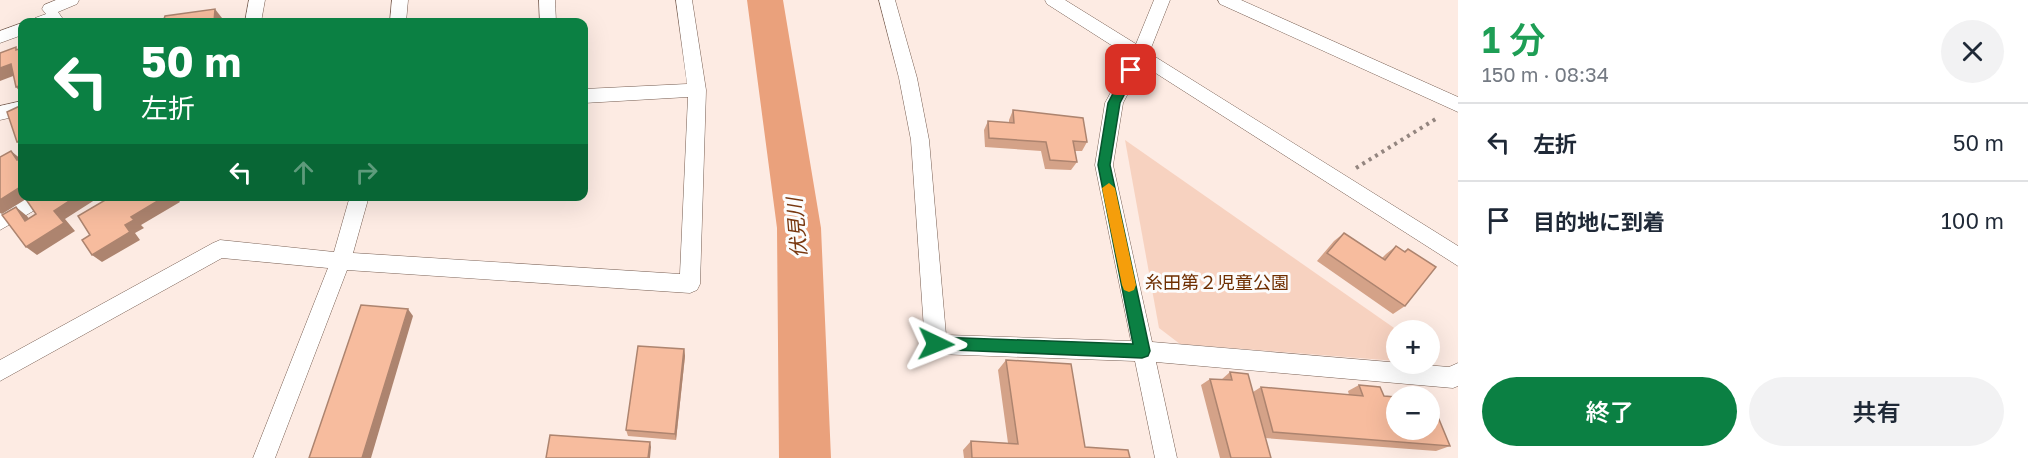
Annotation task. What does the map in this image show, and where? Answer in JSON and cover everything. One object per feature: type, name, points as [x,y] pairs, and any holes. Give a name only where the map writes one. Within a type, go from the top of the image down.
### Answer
[{"type":"street","points":[[49,14],[71,0]]},
{"type":"street","points":[[255,18],[257,0]]},
{"type":"street","points":[[398,18],[400,0]]},
{"type":"street","points":[[547,0],[548,18]]},
{"type":"street","points":[[1,368],[220,249],[341,261],[690,285],[697,90],[684,0]]},
{"type":"street","points":[[887,0],[908,78],[920,140],[936,344],[1142,351],[1453,378],[1458,373]]},
{"type":"street","points":[[1053,0],[1458,257]]},
{"type":"street","points":[[1162,0],[1140,54],[1114,103],[1104,165],[1166,458]]},
{"type":"street","points":[[1226,0],[1453,109]]},
{"type":"street","points":[[0,37],[18,30]]},
{"type":"street","points":[[588,96],[697,90]]},
{"type":"street","points":[[0,113],[18,109]]},
{"type":"street","points":[[0,222],[34,201]]},
{"type":"street","points":[[264,458],[341,261],[359,201]]},
{"type":"path","points":[[1337,180],[1453,109]]},
{"type":"green space","name":"糸田第２児童公園","points":[[1125,140],[1386,322],[1386,360],[1180,344],[1159,328]]},
{"type":"building","points":[[215,9],[214,18],[164,18],[165,16]]},
{"type":"building","points":[[16,47],[16,50],[18,49],[18,86],[16,87],[11,64],[0,68],[0,53]]},
{"type":"building","points":[[18,107],[17,142],[7,112]]},
{"type":"building","points":[[1013,110],[1083,118],[1087,142],[1073,141],[1077,162],[1050,160],[1046,142],[989,138],[988,121],[1014,123]]},
{"type":"building","points":[[11,151],[18,160],[18,189],[0,200],[0,157]]},
{"type":"building","points":[[27,201],[69,201],[54,211],[64,223],[26,247],[2,215],[16,207],[25,221],[36,214]]},
{"type":"building","points":[[104,201],[158,201],[131,217],[134,220],[125,225],[130,232],[92,255],[82,240],[90,235],[78,216]]},
{"type":"building","points":[[1344,233],[1385,260],[1396,246],[1405,252],[1408,249],[1436,267],[1405,306],[1327,253]]},
{"type":"building","points":[[361,305],[408,309],[362,458],[309,458]]},
{"type":"building","points":[[638,346],[684,349],[675,434],[626,430]]},
{"type":"building","points":[[1006,360],[1071,364],[1085,447],[1128,450],[1130,458],[972,458],[971,441],[1018,444]]},
{"type":"building","points":[[1230,372],[1248,374],[1271,458],[1231,458],[1210,379],[1232,380]]},
{"type":"building","points":[[1359,385],[1380,387],[1386,396],[1386,440],[1440,440],[1440,422],[1450,446],[1273,432],[1261,387],[1363,396]]},
{"type":"building","points":[[550,435],[650,442],[648,458],[546,458]]},
{"type":"waterway","name":"伏見川","points":[[765,0],[799,228],[805,458]]},
{"type":"slow traffic","points":[[1109,188],[1129,285]]},
{"type":"route","points":[[936,344],[1142,351],[1104,165],[1114,103],[1131,70]]}]
